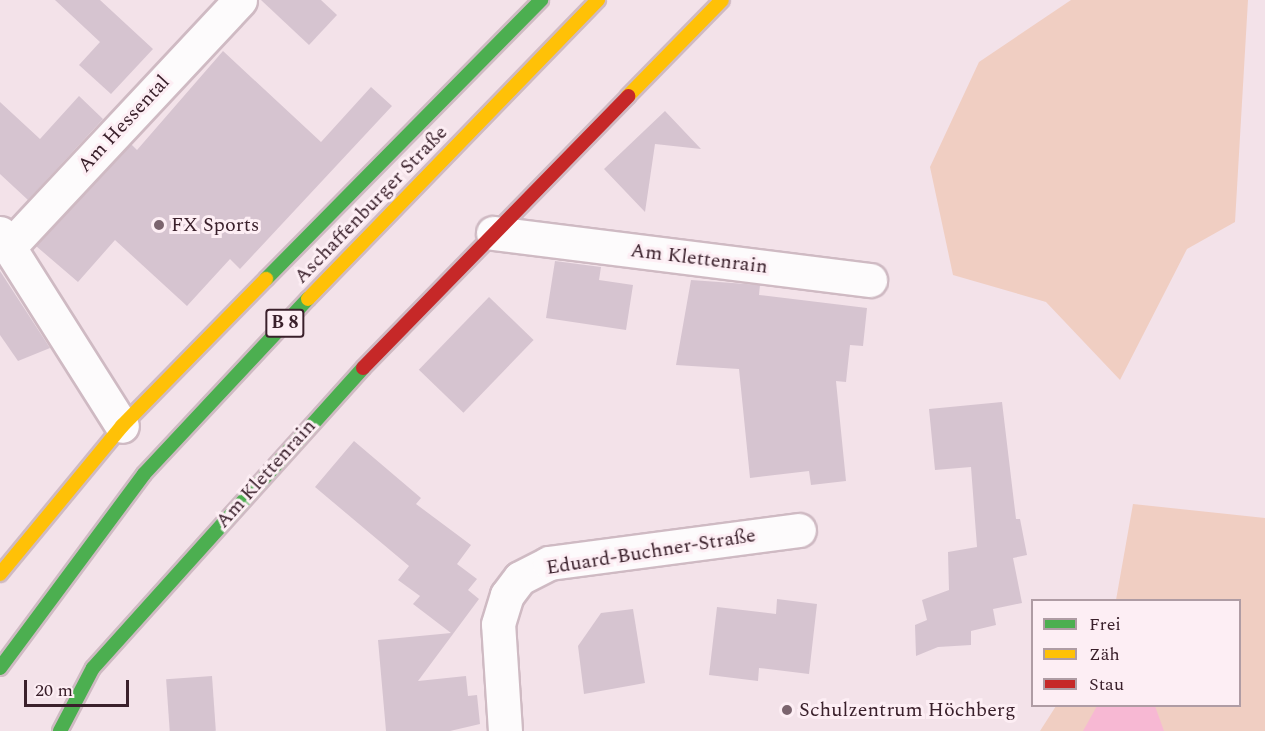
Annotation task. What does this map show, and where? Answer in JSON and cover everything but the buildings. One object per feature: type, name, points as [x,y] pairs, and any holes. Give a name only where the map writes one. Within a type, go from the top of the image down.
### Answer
[{"type":"main road","name":"Aschaffenburger Straße","points":[[0,574],[122,426],[541,0]]},
{"type":"main road","name":"Aschaffenburger Straße","points":[[0,668],[144,474],[406,194],[598,0]]},
{"type":"main road","name":"Am Klettenrain","points":[[60,731],[100,659],[345,386],[722,0]]},
{"type":"street","name":"Am Hessental","points":[[4,240],[240,0]]},
{"type":"street","name":"Am Klettenrain","points":[[493,233],[870,280]]},
{"type":"street","points":[[4,240],[122,426]]},
{"type":"street","name":"Eduard-Buchner-Straße","points":[[505,731],[498,624],[507,594],[520,578],[549,563],[799,530]]},
{"type":"shaded area","points":[[1071,0],[1248,0],[1235,222],[1187,249],[1120,380],[1046,302],[953,275],[930,167],[979,62]]},
{"type":"shaded area","points":[[1133,504],[1265,518],[1265,731],[1040,731],[1055,707],[1241,707],[1241,599],[1116,599]]},
{"type":"shaded area","points":[[1096,707],[1155,707],[1164,731],[1083,731]]},
{"type":"traffic: fast","points":[[266,279],[541,0]]},
{"type":"traffic: fast","points":[[0,668],[144,474],[308,299]]},
{"type":"traffic: fast","points":[[60,731],[93,668],[363,368]]},
{"type":"traffic: slow","points":[[308,299],[598,0]]},
{"type":"traffic: slow","points":[[628,96],[722,0]]},
{"type":"traffic: slow","points":[[0,574],[122,426],[266,279]]},
{"type":"traffic: jam","points":[[363,368],[628,96]]},
{"type":"place","name":"FX Sports","points":[[159,225]]},
{"type":"place","name":"Schulzentrum Höchberg","points":[[787,710]]}]
